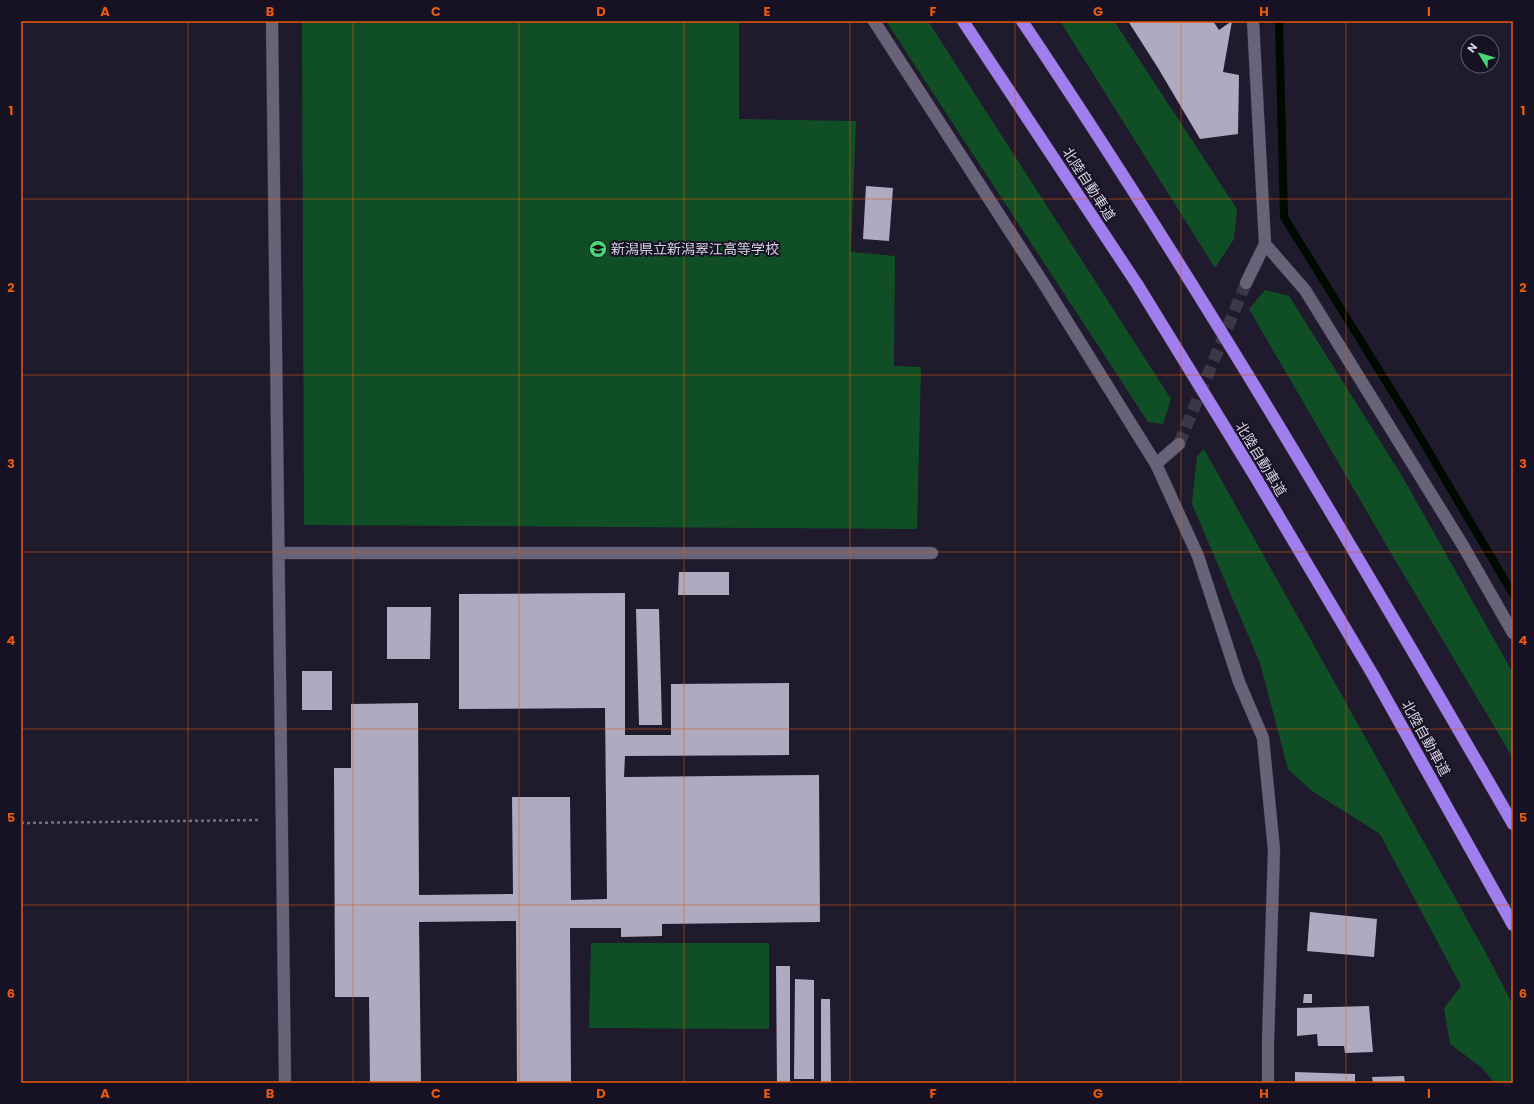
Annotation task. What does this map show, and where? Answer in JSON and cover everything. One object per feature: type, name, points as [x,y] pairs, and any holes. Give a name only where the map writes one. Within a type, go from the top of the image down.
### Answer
[{"type":"highway","name":"北陸自動車道","points":[[963,21],[1137,284],[1253,473],[1373,675],[1513,925]]},
{"type":"highway","points":[[1022,21],[1160,234],[1285,434],[1404,634],[1513,824]]},
{"type":"street","points":[[272,21],[285,1083]]},
{"type":"street","points":[[874,21],[1042,281],[1156,464],[1198,556],[1239,682],[1264,738],[1274,850],[1268,1033],[1268,1083]]},
{"type":"street","points":[[1246,283],[1265,244],[1253,21]]},
{"type":"street","points":[[1265,244],[1305,290],[1462,544],[1513,633]]},
{"type":"street","points":[[1156,464],[1179,444]]},
{"type":"street","points":[[279,553],[932,553]]},
{"type":"path","points":[[21,823],[281,820]]},
{"type":"green space","name":"新潟県立新潟翠江高等学校","points":[[302,21],[739,21],[739,119],[856,121],[851,252],[895,256],[894,366],[921,367],[917,529],[304,525]]},
{"type":"green space","points":[[886,21],[928,21],[1171,399],[1163,424],[1148,422]]},
{"type":"green space","points":[[1060,21],[1114,21],[1237,209],[1234,239],[1215,268]]},
{"type":"green space","points":[[1265,290],[1289,296],[1402,476],[1513,673],[1513,758],[1398,565],[1249,309]]},
{"type":"green space","points":[[1204,449],[1487,955],[1513,1005],[1513,1083],[1495,1083],[1481,1067],[1450,1044],[1444,1008],[1461,986],[1380,834],[1312,791],[1288,769],[1260,663],[1192,504],[1197,456]]},
{"type":"green space","points":[[591,943],[769,943],[769,1029],[589,1028]]},
{"type":"building","points":[[1128,21],[1213,21],[1219,30],[1232,21],[1223,72],[1239,75],[1238,134],[1200,139]]},
{"type":"building","points":[[866,186],[893,188],[889,241],[863,239]]},
{"type":"building","points":[[679,572],[729,572],[729,595],[678,595]]},
{"type":"building","points":[[625,593],[625,735],[671,735],[671,684],[789,683],[789,755],[625,756],[624,777],[819,775],[820,922],[662,924],[662,936],[621,937],[621,928],[570,928],[571,1083],[517,1083],[516,921],[419,922],[421,1083],[370,1083],[369,997],[335,997],[334,768],[351,768],[351,704],[418,703],[419,895],[513,894],[512,797],[570,797],[571,900],[607,899],[605,708],[459,709],[459,594]]},
{"type":"building","points":[[387,607],[431,607],[430,659],[387,659]]},
{"type":"building","points":[[636,609],[659,609],[662,725],[639,725]]},
{"type":"building","points":[[302,671],[332,671],[332,710],[302,710]]},
{"type":"building","points":[[1310,912],[1377,919],[1374,957],[1307,951]]},
{"type":"building","points":[[776,966],[790,966],[790,1083],[777,1083]]},
{"type":"building","points":[[795,979],[814,980],[814,1079],[794,1079]]},
{"type":"building","points":[[1304,994],[1312,994],[1312,1003],[1303,1003]]},
{"type":"building","points":[[821,999],[830,999],[831,1083],[821,1083]]},
{"type":"building","points":[[1369,1006],[1373,1052],[1345,1053],[1344,1046],[1318,1046],[1317,1034],[1297,1036],[1297,1008]]},
{"type":"building","points":[[1295,1072],[1355,1074],[1355,1083],[1295,1083]]},
{"type":"building","points":[[1404,1076],[1405,1083],[1373,1083],[1372,1077]]},
{"type":"waterway","points":[[1279,21],[1284,217],[1410,420],[1513,594]]},
{"type":"tunnel","points":[[1179,444],[1246,283]]},
{"type":"place","name":"新潟県立新潟翠江高等学校","points":[[598,249]]}]
